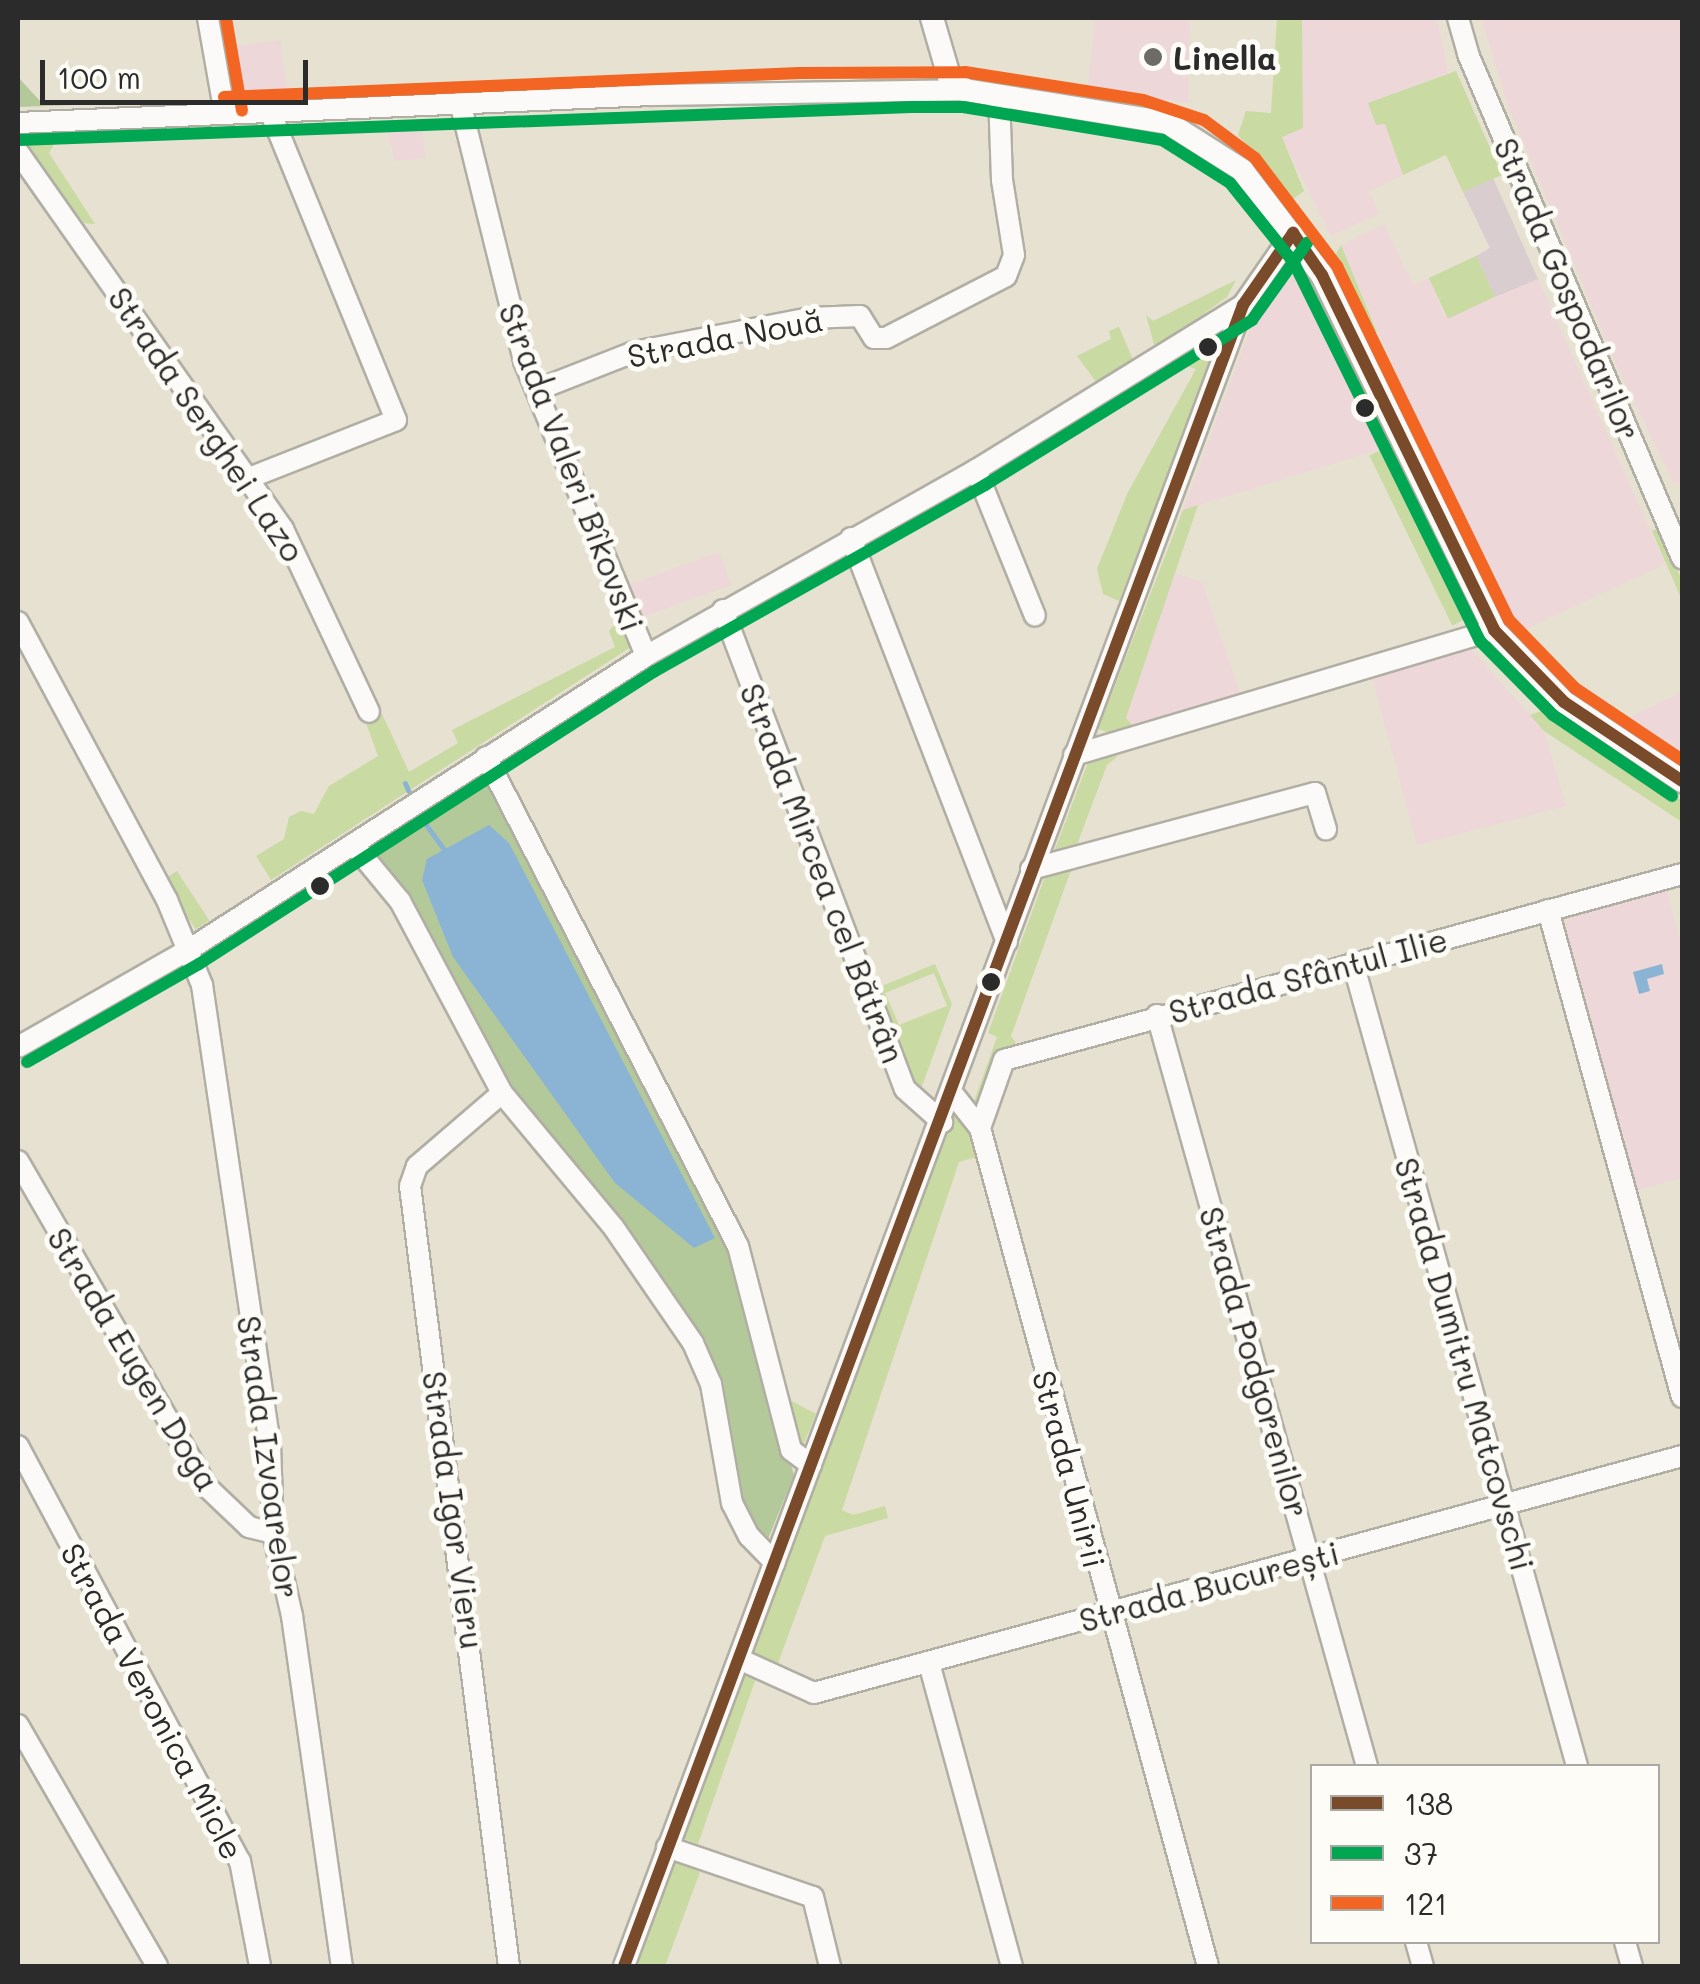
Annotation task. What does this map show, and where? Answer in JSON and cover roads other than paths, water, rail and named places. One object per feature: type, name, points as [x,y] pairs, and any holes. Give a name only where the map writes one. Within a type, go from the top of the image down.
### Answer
[{"type":"street","points":[[208,18],[225,114]]},
{"type":"street","points":[[932,18],[949,76],[965,90]]},
{"type":"street","name":"Strada Gospodarilor","points":[[1458,18],[1468,54],[1682,558]]},
{"type":"street","points":[[18,123],[460,102],[965,90],[1140,117],[1198,136],[1242,170],[1294,232],[1340,310],[1494,630],[1564,702],[1682,781]]},
{"type":"street","name":"Strada Nouă","points":[[537,390],[634,352],[810,318],[860,316],[874,338],[886,338],[1006,276],[1014,255],[1002,180],[1000,96]]},
{"type":"street","name":"Strada Valeri Bîkovski","points":[[460,102],[496,268],[537,390],[646,656]]},
{"type":"street","points":[[249,478],[396,420],[270,112]]},
{"type":"street","name":"Strada Serghei Lazo","points":[[18,152],[249,478],[321,602],[369,712]]},
{"type":"street","points":[[624,1966],[953,1094],[1074,755],[1243,305],[1294,232]]},
{"type":"street","points":[[18,1047],[190,950],[646,656],[976,470],[1243,305]]},
{"type":"street","points":[[976,470],[1035,616]]},
{"type":"street","points":[[851,538],[1006,942]]},
{"type":"street","name":"Strada Mircea cel Bătrân","points":[[723,610],[905,1089],[942,1122]]},
{"type":"street","name":"Strada Izvoarelor","points":[[18,622],[190,950],[210,1020],[270,1443],[273,1533],[292,1616],[342,1966]]},
{"type":"street","points":[[1074,755],[1494,630]]},
{"type":"street","points":[[486,757],[738,1246],[791,1450],[812,1464]]},
{"type":"street","points":[[1032,870],[1315,793],[1326,829]]},
{"type":"street","points":[[353,844],[400,901],[502,1094],[614,1228],[693,1343],[711,1384],[732,1503],[749,1536],[774,1564]]},
{"type":"street","name":"Strada Sfântul Ilie","points":[[980,1128],[1004,1060],[1682,874]]},
{"type":"street","points":[[1548,910],[1682,1397]]},
{"type":"street","name":"Strada Dumitru Matcovschi","points":[[1352,962],[1575,1764]]},
{"type":"street","name":"Strada Podgorenilor","points":[[1157,1015],[1366,1764]]},
{"type":"street","name":"Strada Igor Vieru","points":[[502,1094],[417,1166],[410,1186],[509,1966]]},
{"type":"street","name":"Strada Unirii","points":[[953,1094],[980,1128],[1108,1614],[1208,1966]]},
{"type":"street","name":"Strada Eugen Doga","points":[[18,1161],[207,1487],[249,1527],[273,1533]]},
{"type":"street","name":"Strada Veronica Micle","points":[[18,1446],[240,1861],[260,1966]]},
{"type":"street","name":"Strada București","points":[[739,1660],[814,1693],[1682,1456]]},
{"type":"street","points":[[929,1663],[1012,1966]]},
{"type":"street","points":[[18,1725],[158,1966]]},
{"type":"street","points":[[667,1846],[813,1897],[830,1966]]},
{"type":"water","points":[[489,825],[509,843],[715,1238],[694,1248],[615,1183],[453,957],[422,880],[427,859]]},
{"type":"water","points":[[1662,964],[1664,974],[1647,979],[1650,991],[1639,994],[1633,972]]},
{"type":"waterway","points":[[405,783],[408,790]]},
{"type":"waterway","points":[[424,822],[444,850]]},
{"type":"place","name":"Linella","points":[[1153,57]]}]
